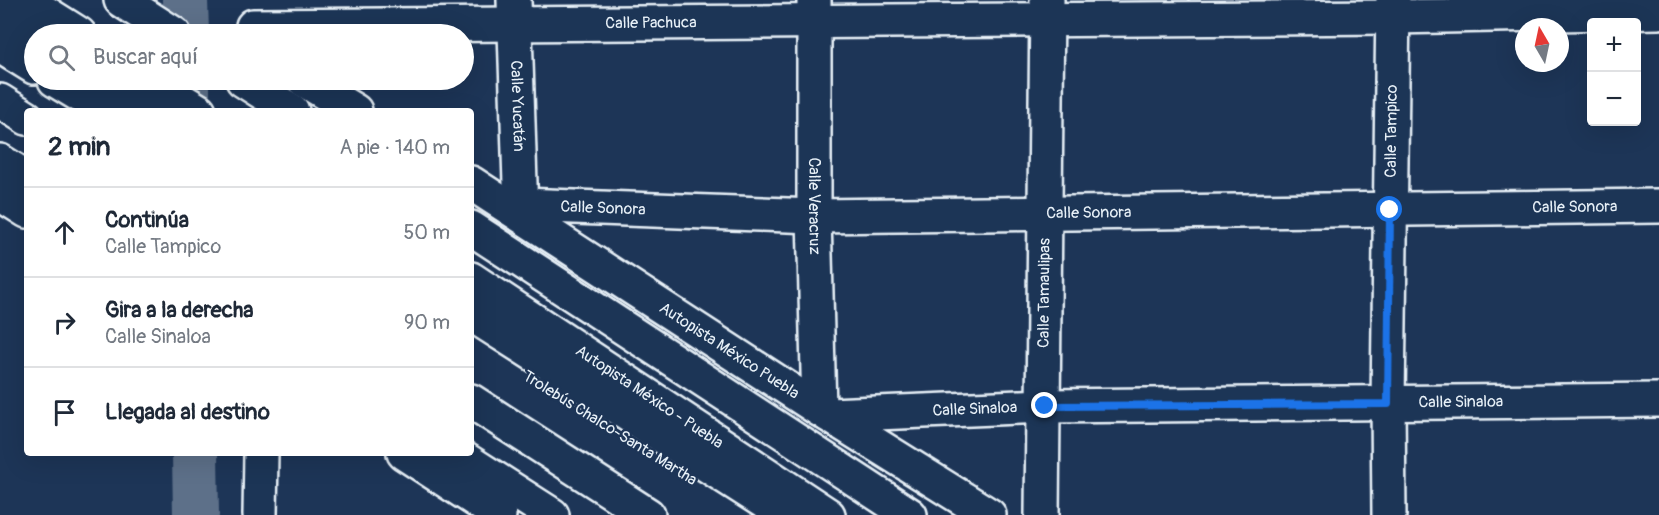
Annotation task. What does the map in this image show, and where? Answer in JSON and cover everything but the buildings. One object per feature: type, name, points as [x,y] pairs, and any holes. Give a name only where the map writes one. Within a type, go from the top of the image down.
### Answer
[{"type":"main road","points":[[25,0],[63,24]]},
{"type":"main road","points":[[121,0],[158,24]]},
{"type":"main road","name":"Calle Pachuca","points":[[253,20],[515,12],[814,10],[1393,8],[1659,12]]},
{"type":"main road","name":"Calle Tampico","points":[[1389,515],[1388,404],[1393,8]]},
{"type":"main road","name":"Calle Veracruz","points":[[814,10],[814,216],[824,412]]},
{"type":"main road","name":"Calle Tamaulipas","points":[[1042,515],[1045,406],[1047,10]]},
{"type":"main road","points":[[0,11],[24,26]]},
{"type":"main road","name":"Calle Yucatán","points":[[515,12],[521,210]]},
{"type":"main road","points":[[0,46],[24,61]]},
{"type":"main road","points":[[71,90],[101,108]]},
{"type":"main road","points":[[120,90],[148,108]]},
{"type":"main road","points":[[165,90],[194,108]]},
{"type":"main road","points":[[259,90],[287,108]]},
{"type":"main road","points":[[320,90],[349,108]]},
{"type":"main road","points":[[0,101],[24,116]]},
{"type":"main road","points":[[0,161],[24,176]]},
{"type":"main road","name":"Autopista México Puebla","points":[[474,185],[521,210],[824,412],[989,515]]},
{"type":"main road","points":[[0,194],[24,209]]},
{"type":"main road","name":"Calle Sonora","points":[[521,210],[814,216],[1659,206]]},
{"type":"main road","points":[[474,230],[897,507],[911,465]]},
{"type":"main road","name":"Autopista México - Puebla","points":[[474,281],[828,515]]},
{"type":"main road","points":[[474,316],[785,515]]},
{"type":"main road","name":"Trolebús Chalco-Santa Martha","points":[[474,342],[748,515]]},
{"type":"main road","name":"Calle Sinaloa","points":[[824,412],[1045,406],[1659,400]]},
{"type":"main road","points":[[474,403],[648,515]]},
{"type":"main road","points":[[260,515],[261,456]]},
{"type":"main road","points":[[409,456],[499,515]]},
{"type":"main road","points":[[459,456],[542,513]]},
{"type":"waterway","points":[[185,0],[186,24]]},
{"type":"waterway","points":[[187,90],[187,108]]},
{"type":"waterway","points":[[195,456],[196,515]]},
{"type":"route","points":[[1045,406],[1388,404],[1390,210]]}]
